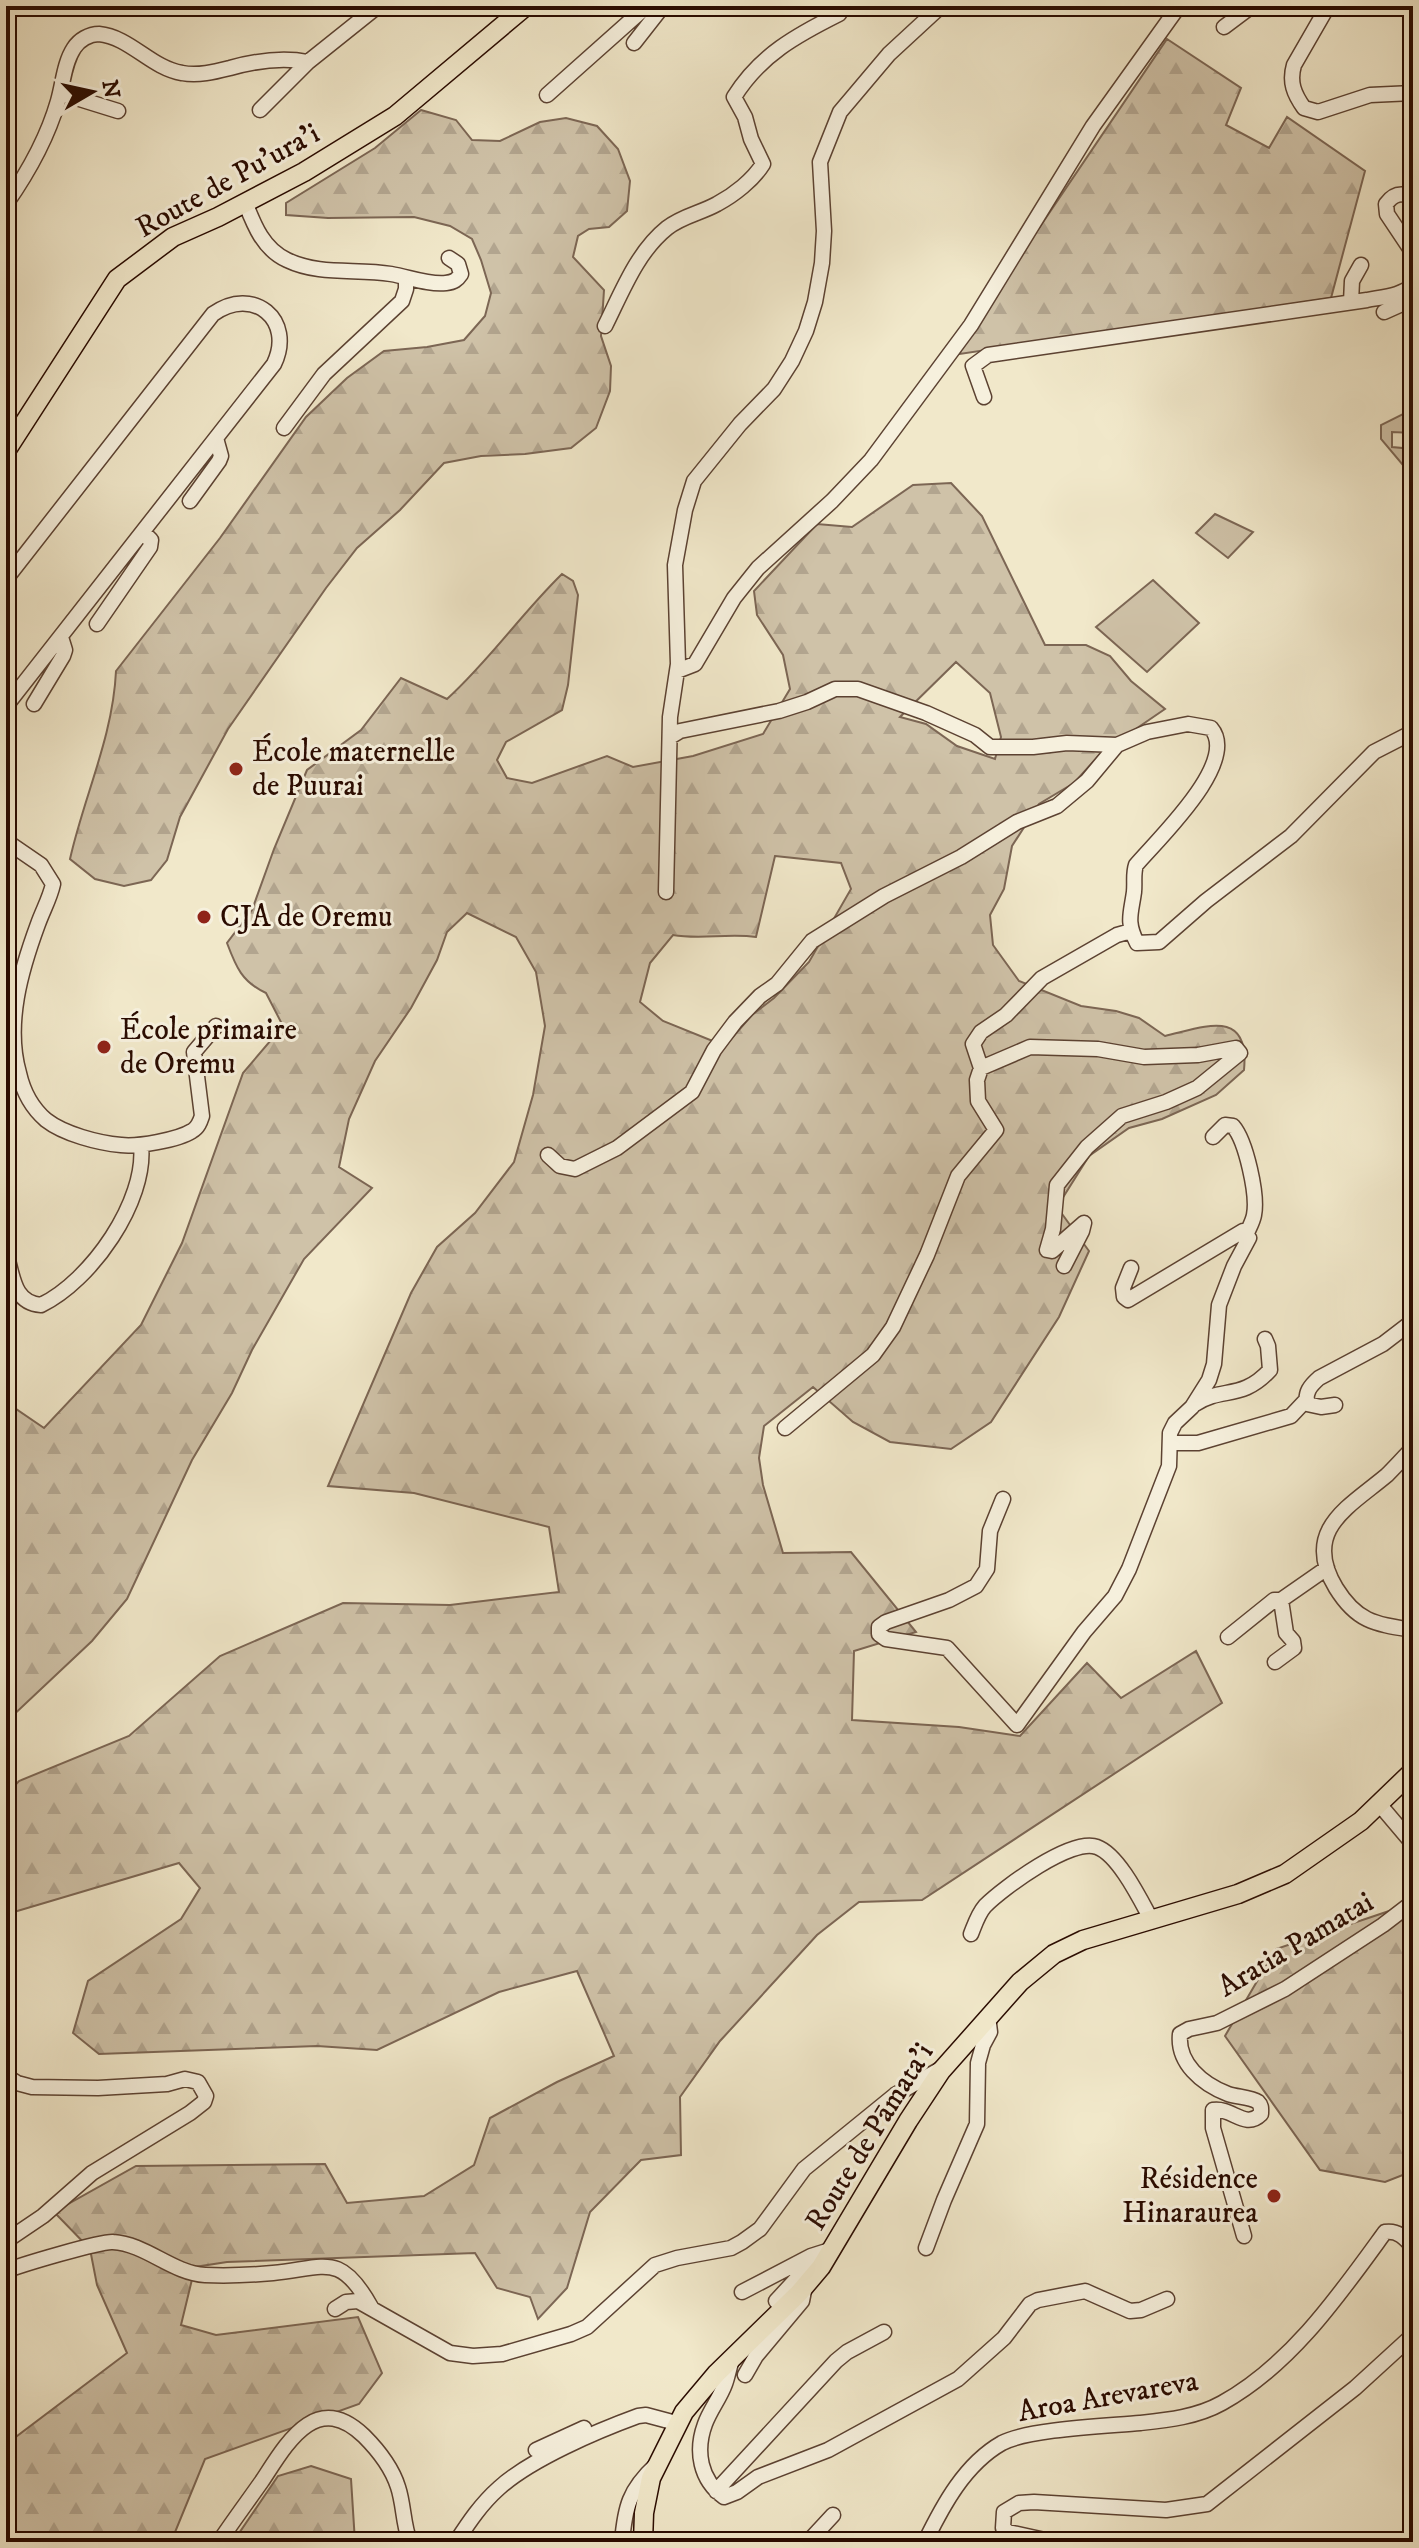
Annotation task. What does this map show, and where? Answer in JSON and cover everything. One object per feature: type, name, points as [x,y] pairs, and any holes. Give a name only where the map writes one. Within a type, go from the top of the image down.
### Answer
[{"type":"main road","name":"Route de Pu'ura'i","points":[[6,451],[117,279],[173,237],[218,217],[352,145],[395,116],[526,6]]},
{"type":"main road","name":"Route de Pāmata'i","points":[[643,2542],[646,2495],[676,2423],[696,2396],[805,2286],[944,2067],[1020,1982],[1054,1954],[1083,1940],[1238,1894],[1285,1874],[1341,1837],[1380,1805],[1413,1771]]},
{"type":"street","points":[[260,110],[308,62],[378,6]]},
{"type":"street","points":[[547,95],[632,11],[647,6]]},
{"type":"street","points":[[634,43],[663,6]]},
{"type":"street","points":[[605,326],[641,256],[651,243],[681,218],[718,204],[756,175],[763,164],[734,97],[740,87],[775,50],[839,14],[844,6]]},
{"type":"street","points":[[666,892],[670,717],[679,628],[675,565],[694,481],[740,424],[774,389],[806,331],[822,263],[824,231],[820,162],[840,112],[872,72],[941,6]]},
{"type":"street","points":[[677,671],[695,664],[748,579],[871,460],[932,380],[948,353],[971,325],[1093,126],[1179,6]]},
{"type":"street","points":[[1224,27],[1252,6]]},
{"type":"street","points":[[1328,6],[1291,75],[1292,86],[1304,108],[1318,112],[1370,95],[1413,93]]},
{"type":"street","points":[[6,204],[30,164],[60,93],[72,51],[79,41],[94,35],[120,41],[153,63],[181,73],[212,73],[289,59],[308,62]]},
{"type":"street","points":[[60,93],[118,111]]},
{"type":"street","points":[[1413,198],[1399,194],[1386,204],[1387,214],[1413,253]]},
{"type":"street","points":[[245,202],[260,236],[274,252],[289,261],[321,270],[391,274],[448,283],[457,280],[461,274],[455,260],[449,258]]},
{"type":"street","points":[[682,209],[718,204]]},
{"type":"street","points":[[1351,302],[1352,281],[1361,265]]},
{"type":"street","points":[[284,428],[324,374],[402,301],[406,278]]},
{"type":"street","points":[[984,397],[973,366],[988,355],[1351,302],[1397,294],[1413,284]]},
{"type":"street","points":[[1384,312],[1413,299]]},
{"type":"street","points":[[6,706],[262,382],[279,355],[281,345],[271,316],[255,305],[231,304],[205,322],[7,575]]},
{"type":"street","points":[[190,501],[219,461],[221,456],[216,438]]},
{"type":"street","points":[[97,624],[150,547],[151,540],[144,533]]},
{"type":"street","points":[[34,704],[63,656],[65,650],[61,637]]},
{"type":"street","points":[[670,737],[680,731],[796,707],[835,689],[858,689],[951,722],[990,747],[1067,743],[1117,745],[1147,732],[1188,724],[1211,728],[1217,739],[1217,751],[1205,784],[1136,865],[1134,895],[1129,910],[1131,931],[1137,943],[1159,942],[1206,901],[1291,836],[1374,752],[1413,732]]},
{"type":"street","points":[[548,1155],[560,1166],[575,1169],[617,1148],[692,1092],[714,1050],[735,1022],[760,996],[777,984],[812,941],[884,896],[961,857],[1017,822],[1057,806],[1087,781],[1117,745]]},
{"type":"street","points":[[6,841],[41,865],[53,884],[22,970],[15,1008],[14,1046],[24,1089],[33,1106],[56,1126],[109,1144],[141,1145],[192,1131],[202,1116],[194,1072],[194,1052],[216,1026]]},
{"type":"street","points":[[785,1428],[873,1355],[893,1327],[927,1255],[958,1176],[996,1130],[978,1101],[977,1080],[981,1068],[973,1044],[981,1032],[1006,1015],[1042,978],[1117,935],[1131,931]]},
{"type":"street","points":[[981,1068],[1030,1047],[1098,1049],[1144,1057],[1198,1055],[1236,1048],[1240,1053],[1197,1088],[1122,1116],[1087,1147],[1057,1185],[1053,1229],[1047,1250],[1052,1251],[1084,1223],[1064,1266]]},
{"type":"street","points":[[1192,1407],[1209,1380],[1214,1364],[1219,1305],[1247,1243],[1247,1233],[1255,1214],[1252,1181],[1240,1134],[1233,1126],[1225,1125],[1213,1137]]},
{"type":"street","points":[[6,1253],[16,1289],[23,1299],[41,1305],[59,1294],[94,1260],[120,1224],[136,1187],[142,1157],[141,1145]]},
{"type":"street","points":[[1131,1268],[1123,1288],[1124,1297],[1128,1300],[1243,1231],[1247,1233]]},
{"type":"street","points":[[1335,1405],[1321,1407],[1307,1404],[1311,1385],[1383,1344],[1413,1321]]},
{"type":"street","points":[[1003,1499],[990,1531],[987,1569],[976,1586],[949,1600],[886,1622],[879,1627],[879,1634],[886,1639],[947,1648],[1017,1725],[1075,1644],[1115,1596],[1160,1493],[1169,1466],[1170,1433],[1175,1423],[1204,1398],[1239,1393],[1262,1378],[1270,1370],[1265,1339]]},
{"type":"street","points":[[1170,1443],[1198,1443],[1291,1416],[1307,1399]]},
{"type":"street","points":[[1413,1448],[1386,1475],[1349,1504],[1330,1526],[1324,1548],[1327,1568],[1338,1590],[1357,1614],[1380,1625],[1413,1630]]},
{"type":"street","points":[[1228,1637],[1274,1600],[1281,1600],[1327,1568]]},
{"type":"street","points":[[1275,1662],[1294,1648],[1293,1641],[1286,1633],[1281,1600]]},
{"type":"street","points":[[1380,1805],[1413,1844]]},
{"type":"street","points":[[971,1934],[984,1907],[1015,1881],[1040,1864],[1088,1846],[1107,1853],[1152,1921]]},
{"type":"street","name":"Aratia Pamatai","points":[[1244,2236],[1211,2115],[1213,2110],[1222,2109],[1249,2121],[1255,2120],[1261,2114],[1261,2106],[1257,2101],[1227,2094],[1195,2073],[1183,2059],[1180,2034],[1217,2023],[1285,1989],[1413,1902]]},
{"type":"street","points":[[926,2248],[977,2124],[978,2063],[990,2032],[988,2016]]},
{"type":"street","points":[[335,2309],[346,2302],[358,2301],[450,2353],[473,2356],[502,2354],[571,2334],[587,2327],[655,2265],[731,2248],[742,2242],[760,2229],[804,2169],[895,2095],[944,2067]]},
{"type":"street","points":[[6,2076],[32,2087],[98,2088],[167,2084],[185,2079],[198,2082],[206,2096],[204,2102],[190,2113],[92,2173],[43,2216],[6,2241]]},
{"type":"street","name":"Aroa Arevareva","points":[[925,2542],[941,2508],[961,2481],[1003,2442],[1047,2432],[1194,2415],[1223,2403],[1288,2352],[1347,2284],[1385,2232],[1392,2231],[1403,2236],[1413,2247]]},
{"type":"street","points":[[6,2271],[111,2242],[137,2249],[181,2270],[206,2275],[274,2273],[320,2265],[349,2275],[371,2307]]},
{"type":"street","points":[[742,2292],[829,2249]]},
{"type":"street","points":[[776,2301],[829,2249]]},
{"type":"street","points":[[745,2375],[756,2356],[802,2301],[805,2286]]},
{"type":"street","points":[[734,2356],[699,2445],[704,2474],[724,2497],[766,2473],[828,2450],[958,2379],[1004,2338],[1030,2304],[1038,2300],[1085,2291],[1130,2311],[1141,2310],[1167,2299]]},
{"type":"street","points":[[579,2343],[587,2327]]},
{"type":"street","points":[[716,2491],[836,2361],[884,2332]]},
{"type":"street","points":[[1054,2542],[1012,2535],[1004,2530],[1004,2512],[1019,2503],[1034,2502],[1166,2510],[1207,2504],[1355,2388],[1413,2335]]},
{"type":"street","points":[[536,2450],[593,2423],[618,2415],[636,2413],[676,2423]]},
{"type":"street","points":[[456,2542],[466,2524],[502,2485],[592,2434],[646,2415]]},
{"type":"street","points":[[219,2542],[285,2444],[302,2428],[319,2419],[334,2418],[353,2425],[376,2447],[388,2466],[398,2487],[410,2542]]},
{"type":"street","points":[[622,2542],[628,2499],[639,2481],[656,2465]]},
{"type":"street","points":[[808,2542],[833,2515]]},
{"type":"green space","points":[[1167,39],[1241,88],[1226,125],[1269,148],[1287,117],[1365,171],[1331,298],[953,355]]},
{"type":"green space","points":[[421,110],[456,120],[472,140],[500,141],[540,122],[566,118],[597,126],[618,149],[630,181],[627,211],[609,227],[589,229],[578,236],[573,257],[604,290],[601,336],[611,366],[610,391],[596,428],[571,448],[481,456],[444,463],[400,510],[357,548],[326,588],[228,729],[180,817],[167,860],[151,880],[124,886],[95,879],[70,859],[110,719],[116,671],[220,538],[306,417],[347,378],[384,351],[464,340],[485,316],[491,293],[481,260],[472,239],[450,226],[414,217],[286,215],[286,203],[375,148]]},
{"type":"green space","points":[[1413,409],[1413,433],[1392,432],[1392,447],[1413,449],[1413,477],[1381,439],[1381,425]]},
{"type":"green space","points":[[951,483],[982,516],[1045,645],[1086,645],[1110,656],[1131,681],[1165,709],[1102,752],[1074,783],[1039,804],[1012,846],[1004,889],[990,915],[993,945],[1019,981],[1081,1006],[1139,1018],[1165,1036],[1209,1026],[1232,1029],[1240,1037],[1244,1050],[1244,1070],[1216,1095],[1162,1119],[1129,1128],[1089,1156],[1057,1207],[1089,1251],[1059,1317],[991,1422],[951,1449],[890,1442],[853,1422],[813,1387],[764,1426],[759,1458],[763,1485],[783,1553],[851,1552],[916,1632],[854,1651],[852,1720],[959,1727],[1020,1736],[1087,1663],[1121,1698],[1196,1651],[1222,1703],[922,1900],[859,1902],[817,1935],[720,2041],[680,2097],[681,2155],[641,2160],[590,2212],[567,2288],[538,2319],[530,2297],[497,2288],[475,2253],[227,2262],[195,2267],[181,2325],[216,2335],[358,2317],[382,2373],[359,2404],[205,2459],[171,2542],[6,2542],[6,2429],[17,2436],[127,2353],[97,2285],[90,2249],[54,2212],[136,2166],[325,2164],[347,2203],[424,2196],[474,2165],[490,2118],[614,2056],[577,1971],[499,1992],[377,2050],[317,2046],[99,2054],[73,2033],[88,1981],[181,1919],[200,1888],[179,1863],[6,1912],[6,1795],[19,1781],[129,1736],[220,1656],[343,1603],[450,1605],[559,1592],[549,1527],[414,1493],[328,1486],[411,1293],[437,1247],[475,1213],[514,1162],[533,1095],[545,1026],[536,972],[516,937],[467,913],[447,932],[437,960],[411,1008],[375,1061],[349,1119],[339,1167],[372,1188],[304,1259],[192,1460],[127,1599],[92,1641],[6,1722],[6,1410],[13,1407],[44,1428],[141,1325],[182,1243],[243,1073],[283,1026],[266,993],[241,973],[227,943],[252,910],[307,770],[361,730],[401,678],[447,699],[562,574],[573,581],[578,595],[568,685],[562,710],[506,742],[497,760],[507,778],[532,783],[607,756],[633,767],[693,756],[763,734],[790,689],[783,655],[757,615],[754,591],[817,524],[852,527],[913,485]],"holes":[[[956,662],[990,693],[1001,737],[995,759],[957,746],[926,724],[900,717]],[[775,856],[841,863],[851,889],[809,962],[774,998],[752,1015],[725,1046],[663,1021],[640,1002],[650,963],[673,935],[756,937]]]},
{"type":"green space","points":[[1215,514],[1253,532],[1228,558],[1196,533]]},
{"type":"green space","points":[[1153,580],[1199,623],[1147,672],[1096,627]]},
{"type":"green space","points":[[1413,1903],[1413,2171],[1385,2182],[1320,2170],[1225,2036],[1276,1949]]},
{"type":"green space","points":[[311,2466],[351,2479],[355,2542],[233,2542],[278,2476]]},
{"type":"place","name":"École maternelle de Puurai","points":[[236,769]]},
{"type":"place","name":"CJA de Oremu","points":[[204,917]]},
{"type":"place","name":"École primaire de Oremu","points":[[104,1047]]},
{"type":"place","name":"Résidence Hinaraurea","points":[[1274,2196]]}]
